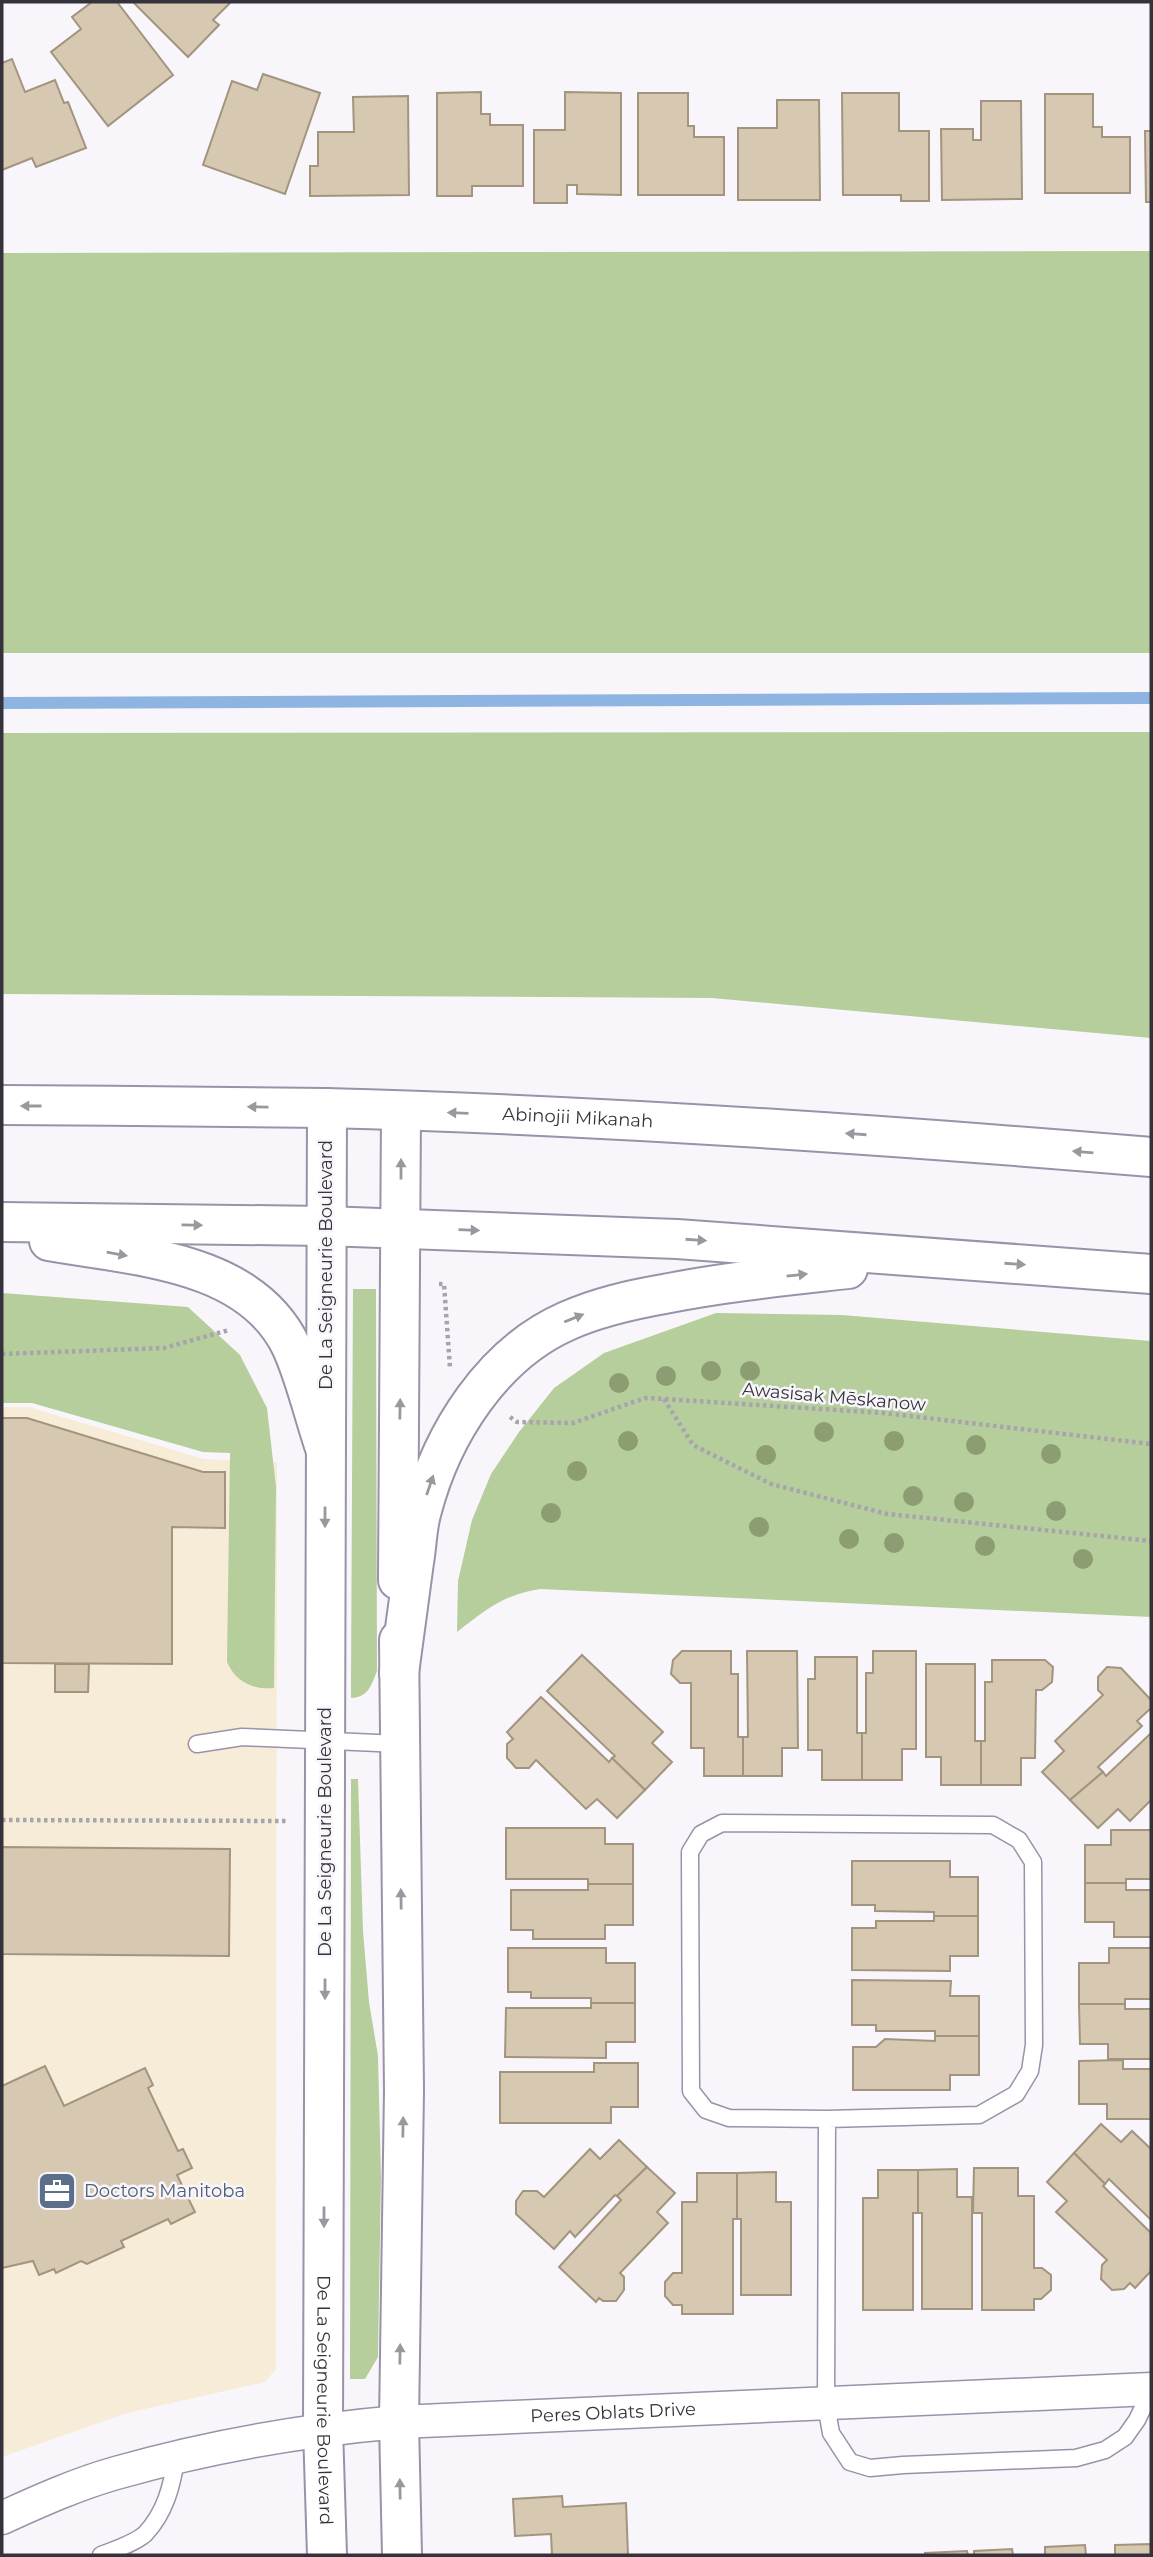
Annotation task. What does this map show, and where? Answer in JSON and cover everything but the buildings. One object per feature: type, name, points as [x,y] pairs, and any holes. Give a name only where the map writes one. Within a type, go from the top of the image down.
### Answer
[{"type":"main road","name":"Abinojii Mikanah","points":[[2,1105],[327,1108],[712,1125],[949,1140],[1151,1157]]},
{"type":"main road","name":"De La Seigneurie Boulevard","points":[[327,1108],[323,2429],[327,2555]]},
{"type":"main road","points":[[401,1111],[399,1673],[404,2090],[399,2423],[402,2555]]},
{"type":"main road","points":[[2,1222],[326,1226],[677,1239],[1151,1275]]},
{"type":"main road","points":[[2,1233],[180,1264],[215,1276],[247,1295],[278,1325],[291,1346],[325,1448]]},
{"type":"main road","points":[[399,1673],[421,1511],[438,1461],[456,1426],[478,1394],[501,1367],[529,1344],[565,1322],[612,1304],[723,1282],[947,1259]]},
{"type":"street","name":"Peres Oblats Drive","points":[[2,2518],[41,2500],[115,2473],[323,2429],[399,2423],[1151,2390]]},
{"type":"lane","points":[[197,1744],[242,1737],[400,1744]]},
{"type":"lane","points":[[722,1823],[993,1825],[1019,1840],[1033,1862],[1034,2045],[1030,2071],[1016,2094],[979,2115],[827,2119],[729,2118],[706,2110],[691,2091],[690,1852],[701,1834],[722,1823]]},
{"type":"lane","points":[[826,2405],[827,2119]]},
{"type":"lane","name":"Peres Oblats Drive","points":[[826,2405],[831,2433],[850,2462],[870,2468],[1076,2458],[1105,2450],[1125,2437],[1137,2420],[1151,2390]]},
{"type":"lane","points":[[101,2555],[144,2535],[172,2489],[176,2459]]},
{"type":"path","points":[[2,1354],[164,1348],[230,1330],[263,1310]]},
{"type":"path","name":"Awasisak Mēskanow","points":[[517,1422],[573,1423],[645,1398],[883,1413],[1151,1444]]},
{"type":"path","points":[[664,1399],[693,1445],[771,1484],[887,1514],[1151,1541]]},
{"type":"path","points":[[2,1820],[287,1821]]},
{"type":"shaded area","points":[[2,1407],[29,1407],[204,1459],[277,1462],[276,2369],[265,2382],[127,2413],[2,2457]]},
{"type":"green space","points":[[1151,251],[1151,653],[2,653],[2,253]]},
{"type":"green space","points":[[1151,732],[1151,1038],[712,998],[2,994],[2,733]]},
{"type":"green space","points":[[353,1289],[376,1289],[377,1671],[365,1693],[351,1698],[351,1683]]},
{"type":"green space","points":[[2,1293],[188,1307],[240,1355],[267,1408],[276,1487],[274,1688],[245,1683],[230,1669],[227,1662],[230,1453],[203,1452],[32,1403],[2,1403]]},
{"type":"green space","points":[[716,1313],[842,1315],[1151,1341],[1151,1617],[540,1589],[505,1599],[457,1632],[458,1581],[472,1520],[491,1474],[519,1432],[554,1388],[604,1353]]},
{"type":"green space","points":[[351,1779],[358,1779],[363,1931],[369,2002],[378,2056],[381,2177],[378,2357],[365,2379],[350,2379]]},
{"type":"waterway","points":[[2,703],[1151,698]]},
{"type":"place","name":"Doctors Manitoba","points":[[57,2191]]}]
